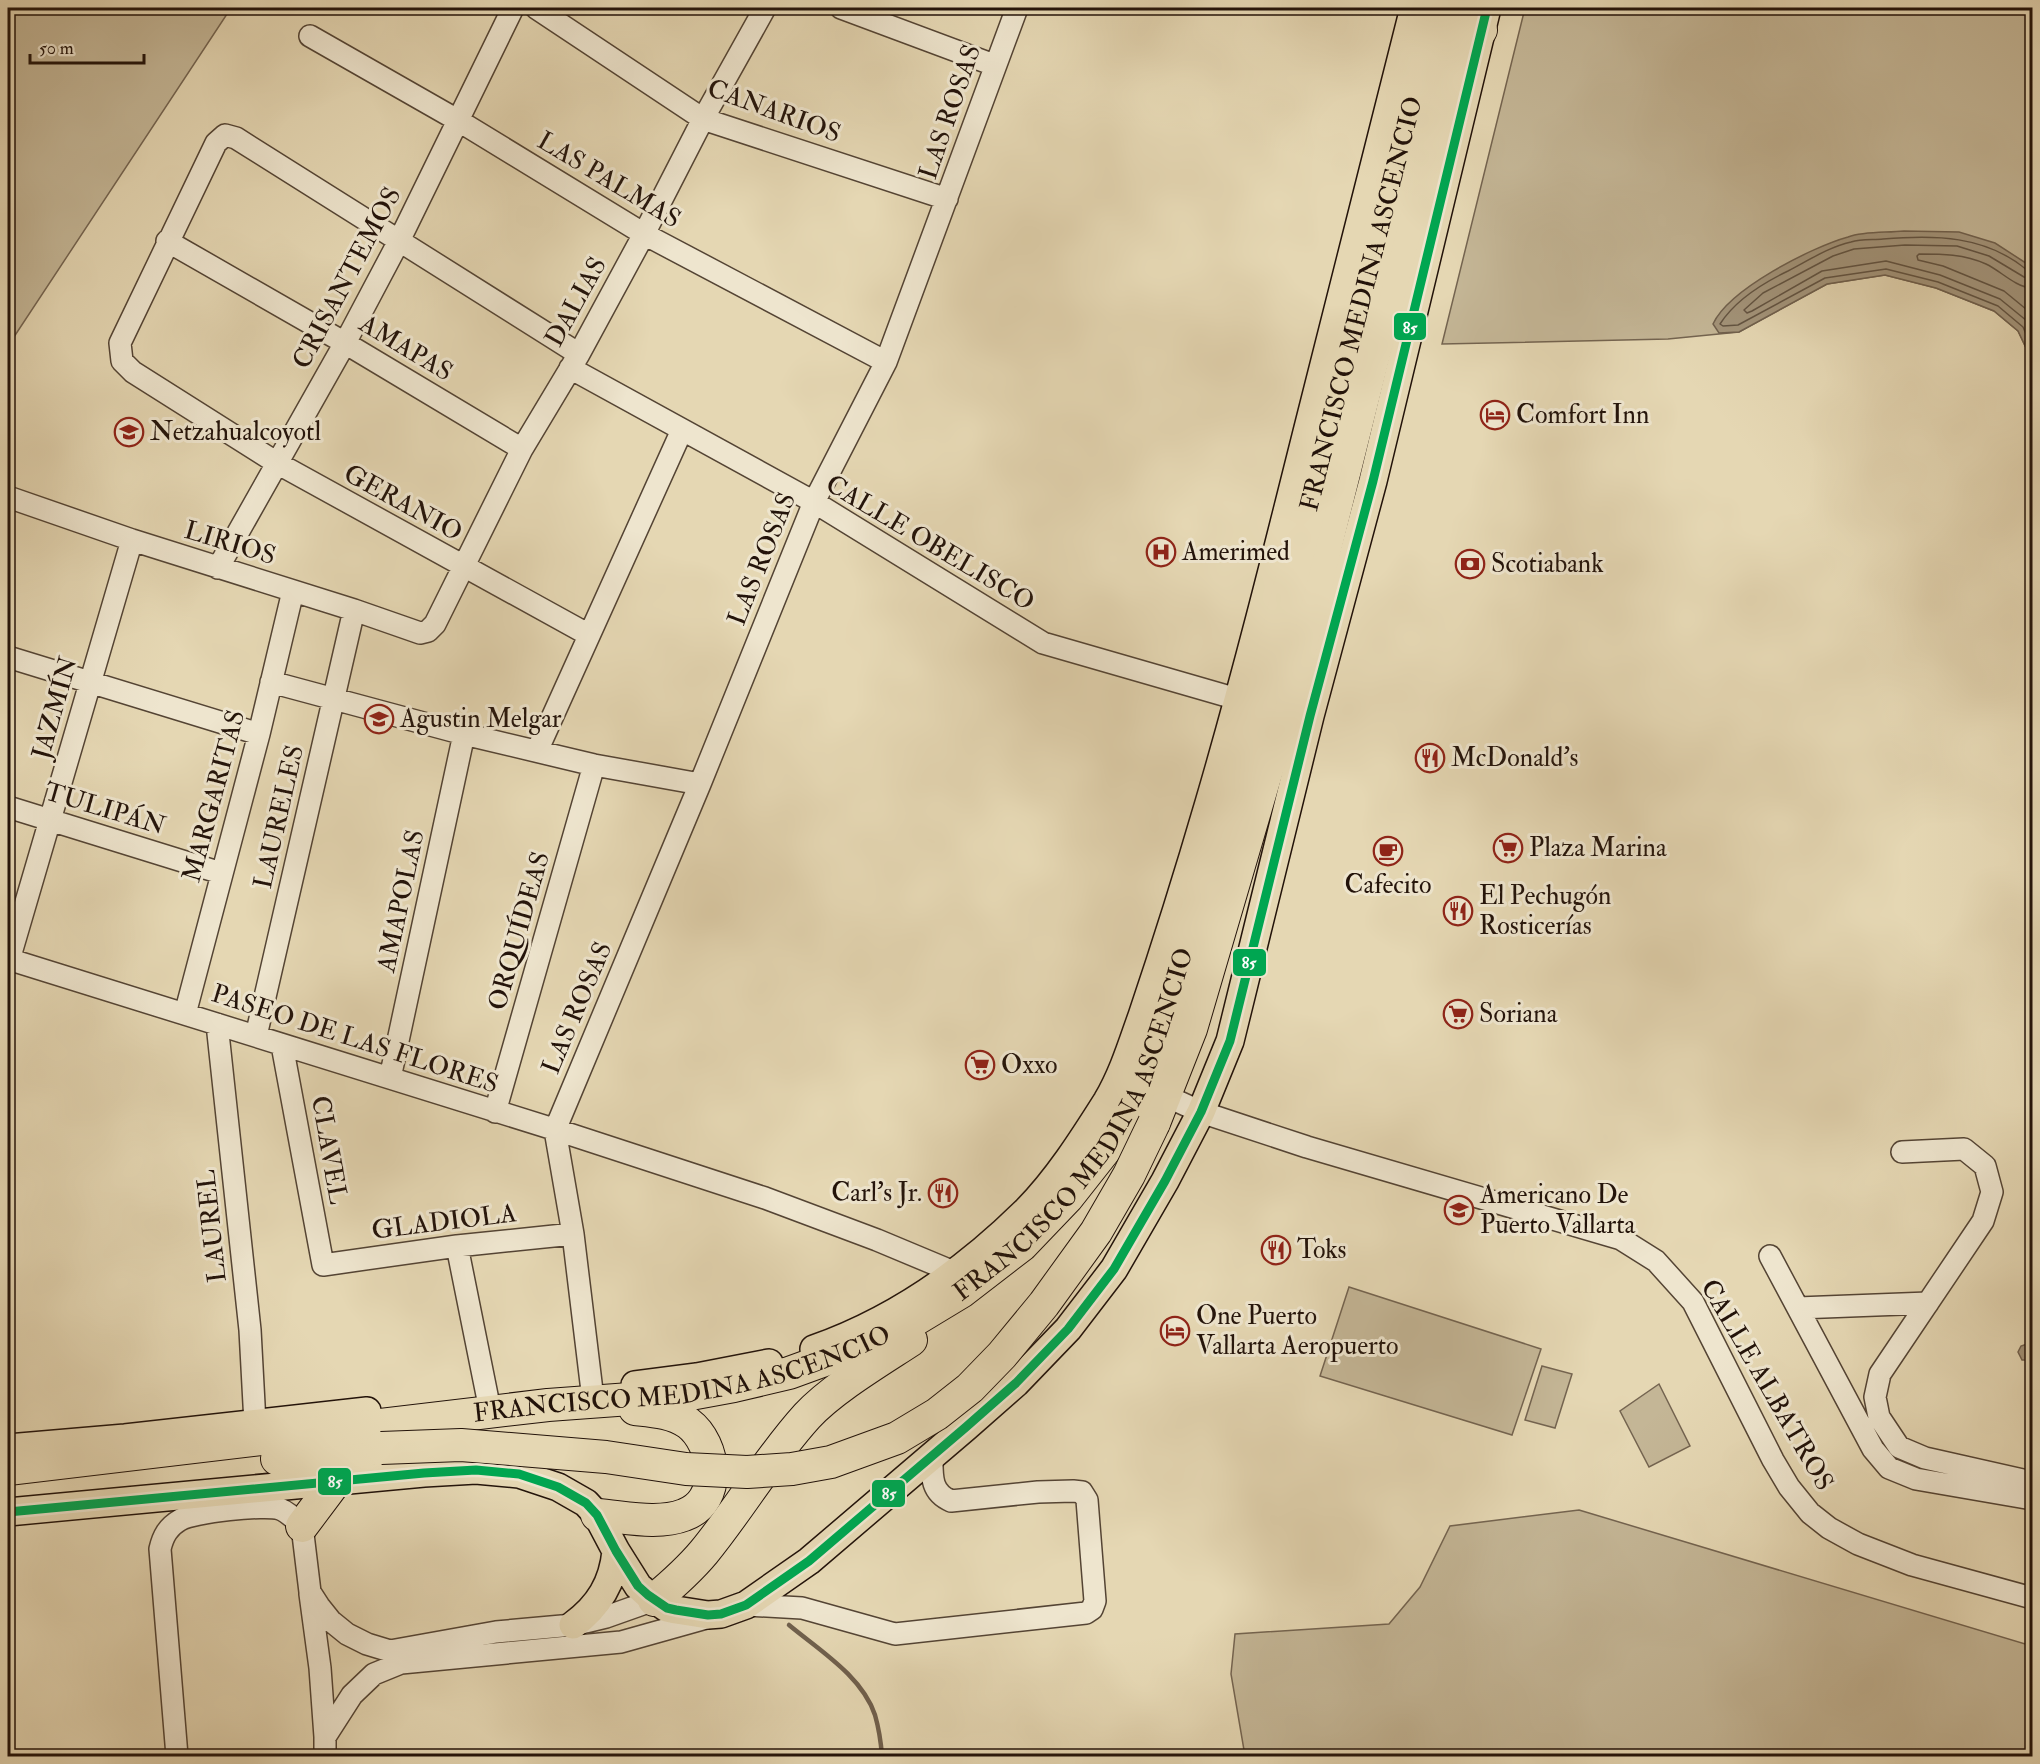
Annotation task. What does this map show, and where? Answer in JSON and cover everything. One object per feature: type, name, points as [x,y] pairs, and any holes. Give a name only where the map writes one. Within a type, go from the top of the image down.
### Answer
[{"type":"highway","name":"FRANCISCO MEDINA ASCENCIO","points":[[8,1469],[548,1405],[685,1395],[734,1386],[789,1372],[855,1349],[913,1321],[959,1283],[1023,1245],[1067,1198],[1108,1146],[1191,1029],[1261,706],[1437,8]]},
{"type":"highway","name":"FRANCISCO MEDINA ASCENCIO","points":[[1261,706],[1437,100],[1476,15]]},
{"type":"highway","points":[[8,1491],[161,1471],[381,1448],[461,1445],[606,1457],[686,1469],[747,1472],[792,1469],[831,1462],[897,1438],[937,1414],[970,1388],[1002,1354],[1044,1304],[1096,1232],[1129,1175],[1146,1094]]},
{"type":"highway","points":[[654,1600],[686,1572],[705,1551],[778,1449],[809,1414],[840,1389],[929,1328],[959,1283]]},
{"type":"highway","points":[[548,1405],[670,1413],[688,1424],[701,1437],[707,1449],[711,1459],[709,1489],[698,1507],[687,1515],[674,1519],[653,1520],[597,1515]]},
{"type":"highway","points":[[302,1526],[335,1482]]},
{"type":"main road","name":"FRANCISCO MEDINA ASCENCIO","points":[[1146,1094],[1159,966],[1261,706],[1414,8]]},
{"type":"main road","points":[[8,1512],[476,1470],[519,1474],[558,1487],[585,1503],[597,1515],[638,1586],[654,1600],[676,1610],[708,1615],[733,1610],[809,1561],[1016,1383],[1068,1329],[1114,1269],[1165,1181],[1201,1112],[1230,1041],[1320,675],[1373,481],[1476,15]]},
{"type":"main road","name":"FRANCISCO MEDINA ASCENCIO","points":[[8,1448],[592,1391],[697,1377],[776,1362],[834,1342],[910,1304],[959,1283]]},
{"type":"main road","points":[[573,1624],[589,1612],[602,1596],[611,1578],[616,1551]]},
{"type":"street","name":"CRISANTEMOS","points":[[218,568],[345,343],[399,241],[513,8]]},
{"type":"street","name":"CANARIOS","points":[[536,8],[703,119],[948,199]]},
{"type":"street","name":"DALIAS","points":[[435,624],[522,449],[644,234],[703,119],[765,8]]},
{"type":"street","points":[[841,8],[994,65]]},
{"type":"street","name":"LAS ROSAS","points":[[555,1130],[700,784],[814,502],[886,362],[1017,8]]},
{"type":"street","name":"LAS PALMAS","points":[[309,36],[459,121],[644,234],[886,362]]},
{"type":"street","name":"CALLE OBELISCO","points":[[167,241],[216,143],[225,135],[236,138],[399,241],[574,361],[682,430],[814,502],[1043,643],[1261,706]]},
{"type":"street","name":"AMAPAS","points":[[167,241],[345,343],[522,449]]},
{"type":"street","name":"GERANIO","points":[[167,241],[120,343],[122,361],[133,372],[277,464],[589,636]]},
{"type":"street","points":[[537,751],[682,430]]},
{"type":"street","name":"LIRIOS","points":[[8,496],[132,540],[420,633],[428,631],[435,624]]},
{"type":"street","name":"JAZMÍN","points":[[8,959],[132,540]]},
{"type":"street","name":"MARGARITAS","points":[[185,1014],[259,734],[293,591]]},
{"type":"street","name":"LAURELES","points":[[256,1036],[354,610]]},
{"type":"street","points":[[8,657],[259,734]]},
{"type":"street","points":[[271,682],[464,734],[594,765],[700,784]]},
{"type":"street","name":"AMAPOLAS","points":[[390,1078],[464,734]]},
{"type":"street","name":"ORQUÍDEAS","points":[[495,1112],[594,765]]},
{"type":"street","name":"TULIPÁN","points":[[8,807],[221,873]]},
{"type":"street","name":"PASEO DE LAS FLORES","points":[[8,959],[765,1198],[877,1240],[959,1283]]},
{"type":"street","name":"LAUREL","points":[[217,1024],[250,1330],[255,1423]]},
{"type":"street","name":"CLAVEL","points":[[282,1045],[323,1265]]},
{"type":"street","name":"CALLE ALBATROS","points":[[1146,1094],[1307,1147],[1621,1239],[1656,1261],[1693,1302],[1773,1460],[1789,1487],[1810,1513],[1829,1528],[1858,1544],[1890,1557],[2032,1598]]},
{"type":"street","points":[[555,1130],[573,1234],[592,1391]]},
{"type":"street","points":[[1902,1152],[1964,1149],[1984,1166],[1992,1192],[1983,1221],[1880,1374],[1869,1421],[1873,1449],[1889,1468],[1916,1479],[2032,1499]]},
{"type":"street","name":"GLADIOLA","points":[[323,1265],[457,1246],[573,1234]]},
{"type":"street","points":[[457,1246],[488,1400]]},
{"type":"street","points":[[1770,1256],[1798,1308],[1869,1421],[1899,1447],[1925,1458],[2032,1482]]},
{"type":"street","points":[[1798,1308],[1928,1303]]},
{"type":"street","points":[[325,1747],[339,1713],[358,1687],[374,1674],[401,1663],[621,1642],[733,1610],[802,1608],[895,1634],[1086,1613],[1092,1609],[1095,1600],[1087,1500],[1082,1492],[1038,1492],[951,1501],[941,1497],[935,1489],[932,1455]]},
{"type":"street","points":[[1916,1479],[1925,1458]]},
{"type":"street","points":[[177,1756],[160,1563],[162,1543],[167,1531],[190,1515],[265,1506],[281,1509],[302,1526],[320,1668],[325,1747]]},
{"type":"street","points":[[310,1592],[331,1622],[340,1629],[367,1644],[390,1651],[496,1632],[573,1624],[606,1617],[654,1600]]},
{"type":"shaded area","points":[[8,8],[231,8],[8,346]]},
{"type":"shaded area","points":[[1525,8],[2032,8],[2032,383],[2028,352],[2018,331],[1994,311],[1936,288],[1885,275],[1827,284],[1739,332],[1668,339],[1442,344]]},
{"type":"shaded area","points":[[1349,1287],[1541,1349],[1512,1435],[1320,1376]]},
{"type":"shaded area","points":[[1542,1366],[1572,1374],[1555,1428],[1525,1420]]},
{"type":"shaded area","points":[[1659,1384],[1690,1446],[1649,1467],[1620,1411]]},
{"type":"shaded area","points":[[1579,1510],[2032,1646],[2032,1756],[1245,1756],[1231,1674],[1235,1634],[1389,1624],[1420,1587],[1450,1526]]},
{"type":"water","points":[[1904,231],[1959,232],[1995,243],[2032,267],[2032,383],[2028,352],[2018,331],[1994,311],[1936,288],[1885,275],[1827,284],[1739,332],[1719,333],[1713,324],[1736,297],[1753,284],[1814,250],[1855,235]]},
{"type":"water","points":[[2032,1344],[2032,1363],[2022,1360],[2018,1352],[2021,1346]]},
{"type":"waterway","points":[[789,1625],[826,1654],[860,1688],[875,1715],[882,1756]]},
{"type":"transit line","name":"85","points":[[8,1512],[424,1473],[476,1470],[519,1474],[558,1487],[586,1503],[597,1515],[638,1586],[648,1595],[667,1608],[708,1615],[721,1614],[746,1605],[809,1561],[1016,1383],[1068,1329],[1114,1269],[1165,1181],[1201,1112],[1230,1041],[1310,716],[1373,481],[1487,8]]},
{"type":"place","name":"Comfort Inn","points":[[1495,415]]},
{"type":"place","name":"Netzahualcoyotl","points":[[129,432]]},
{"type":"place","name":"Amerimed","points":[[1161,552]]},
{"type":"place","name":"Scotiabank","points":[[1470,564]]},
{"type":"place","name":"Agustin Melgar","points":[[379,719]]},
{"type":"place","name":"McDonald's","points":[[1430,758]]},
{"type":"place","name":"Plaza Marina","points":[[1508,848]]},
{"type":"place","name":"Cafecito","points":[[1388,851]]},
{"type":"place","name":"El Pechugón Rosticerías","points":[[1458,911]]},
{"type":"place","name":"Soriana","points":[[1458,1014]]},
{"type":"place","name":"Oxxo","points":[[980,1065]]},
{"type":"place","name":"Carl's Jr.","points":[[943,1193]]},
{"type":"place","name":"Americano De Puerto Vallarta","points":[[1459,1210]]},
{"type":"place","name":"Toks","points":[[1276,1250]]},
{"type":"place","name":"One Puerto Vallarta Aeropuerto","points":[[1175,1331]]}]
